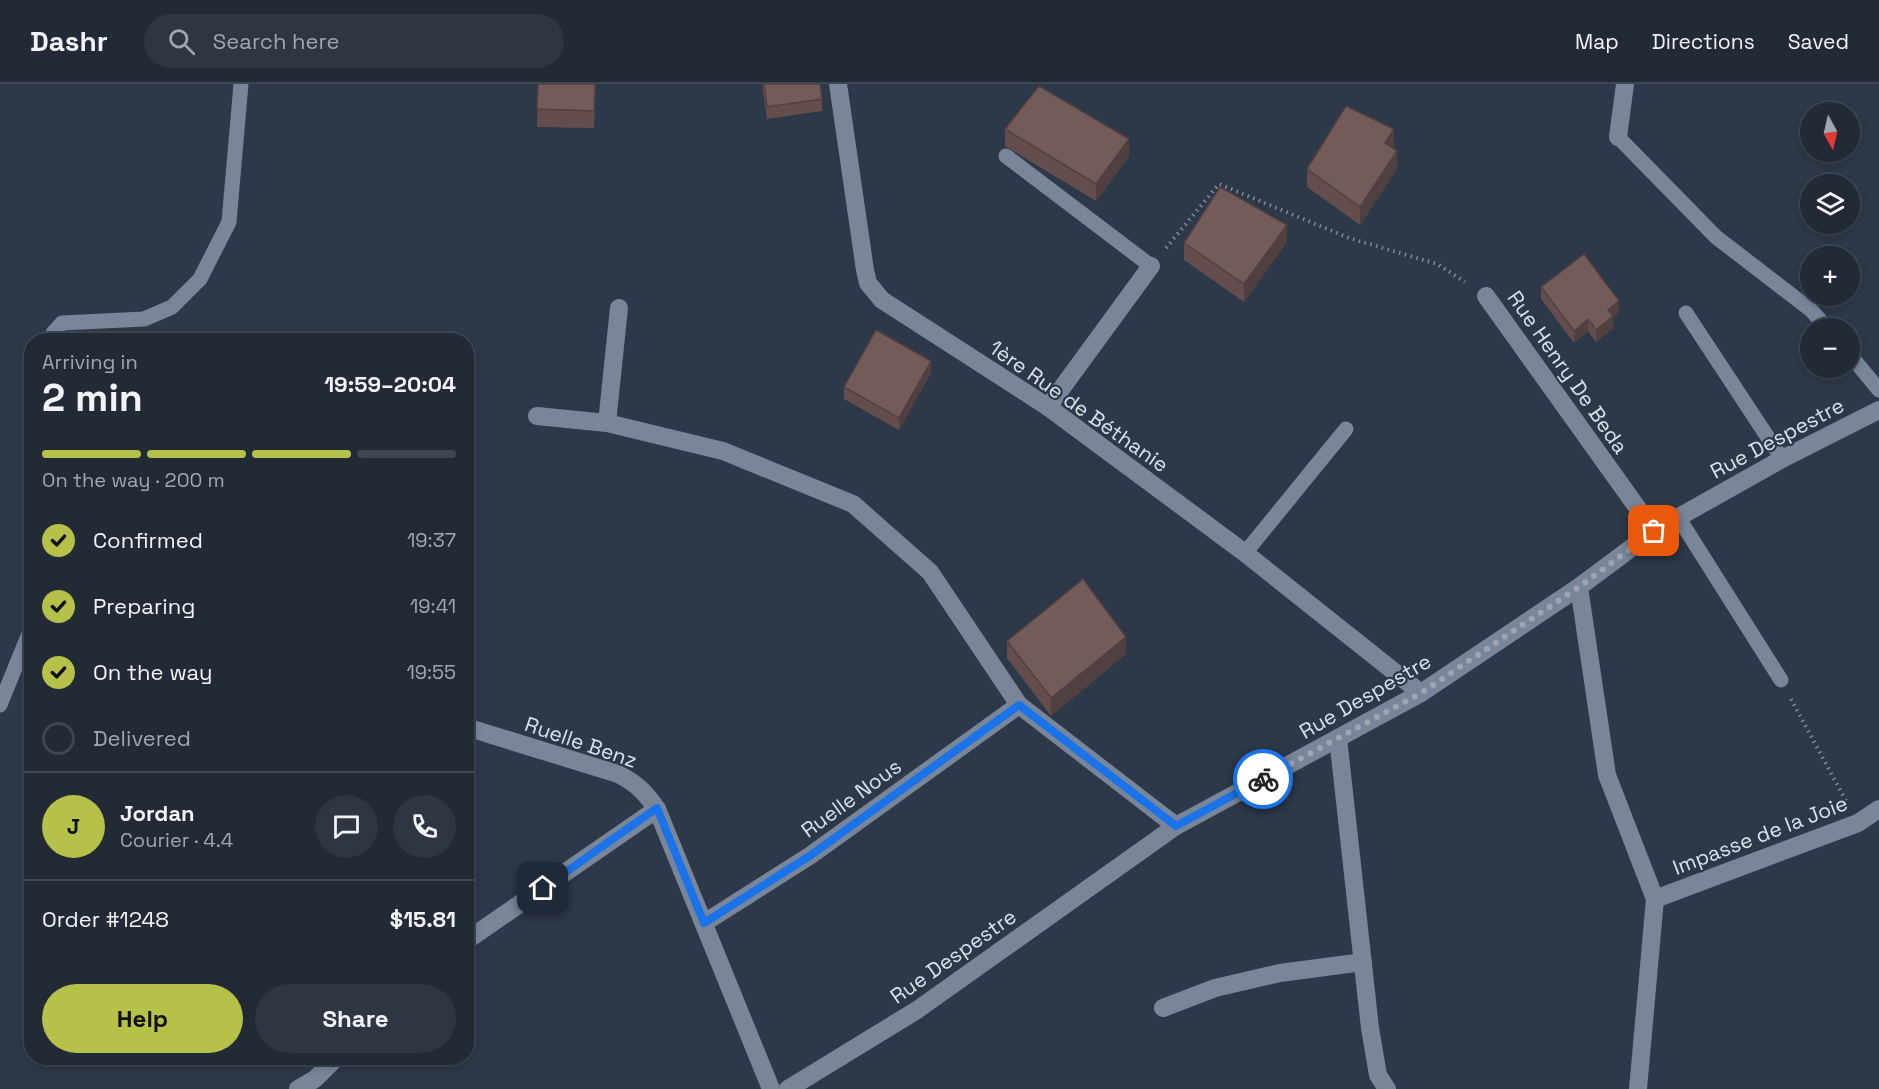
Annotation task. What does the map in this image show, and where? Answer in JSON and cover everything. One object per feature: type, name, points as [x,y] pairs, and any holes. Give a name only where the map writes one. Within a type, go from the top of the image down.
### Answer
[{"type":"street","name":"1ère Rue de Béthanie","points":[[838,84],[868,283],[882,300],[1047,407],[1245,553],[1421,693]]},
{"type":"street","points":[[1618,137],[1625,84]]},
{"type":"street","points":[[1047,407],[1151,266]]},
{"type":"street","name":"Rue Henry De Beda","points":[[1486,296],[1654,531]]},
{"type":"street","points":[[607,423],[619,308]]},
{"type":"street","name":"Rue Despestre","points":[[788,1089],[917,1010],[1176,826],[1421,693],[1579,587],[1654,531],[1782,459],[1879,410]]},
{"type":"street","points":[[537,416],[607,423],[723,451],[853,504],[930,572],[1019,705],[1176,826]]},
{"type":"street","points":[[1579,587],[1606,775],[1655,899],[1638,1089]]},
{"type":"street","name":"Ruelle Nous","points":[[704,923],[811,855],[1019,705]]},
{"type":"street","name":"Ruelle Benz","points":[[474,729],[618,774],[635,782],[645,791],[657,808],[771,1089]]},
{"type":"street","points":[[1338,738],[1370,1028],[1378,1075],[1384,1088]]},
{"type":"street","points":[[474,936],[657,808]]},
{"type":"street","name":"Impasse de la Joie","points":[[1655,899],[1858,823],[1879,809]]},
{"type":"street","points":[[1163,1008],[1215,988],[1280,973],[1363,962]]},
{"type":"street","points":[[298,1089],[315,1079],[329,1065]]},
{"type":"lane","points":[[53,333],[62,323],[144,319],[172,307],[200,279],[229,222],[242,84]]},
{"type":"lane","points":[[1618,137],[1716,237],[1811,310],[1818,318]]},
{"type":"lane","points":[[1006,156],[1151,266]]},
{"type":"lane","points":[[1686,313],[1782,459]]},
{"type":"lane","points":[[1860,367],[1879,390]]},
{"type":"lane","points":[[1245,553],[1346,429]]},
{"type":"lane","points":[[1678,517],[1781,680]]},
{"type":"lane","points":[[0,705],[24,646]]},
{"type":"path","name":"Rue Henry De Beda","points":[[1151,266],[1220,184],[1349,238],[1437,264],[1486,296]]},
{"type":"path","points":[[1781,680],[1858,823]]},
{"type":"building","points":[[538,84],[595,84],[594,111],[537,109]]},
{"type":"building","points":[[764,84],[820,84],[822,99],[767,107]]},
{"type":"building","points":[[1039,86],[1129,139],[1096,184],[1005,129]]},
{"type":"building","points":[[1346,106],[1394,129],[1385,143],[1397,151],[1360,207],[1307,169]]},
{"type":"building","points":[[1220,187],[1287,225],[1244,284],[1184,243]]},
{"type":"building","points":[[1584,254],[1619,301],[1608,310],[1613,316],[1596,330],[1588,319],[1574,331],[1541,287]]},
{"type":"building","points":[[876,330],[931,361],[899,418],[844,387]]},
{"type":"building","points":[[1083,579],[1126,637],[1051,698],[1007,641]]},
{"type":"way so far","points":[[1263,779],[1421,693],[1579,587],[1654,531]]},
{"type":"route","points":[[543,888],[657,808],[704,923],[811,855],[1019,705],[1176,826],[1263,779]]}]
